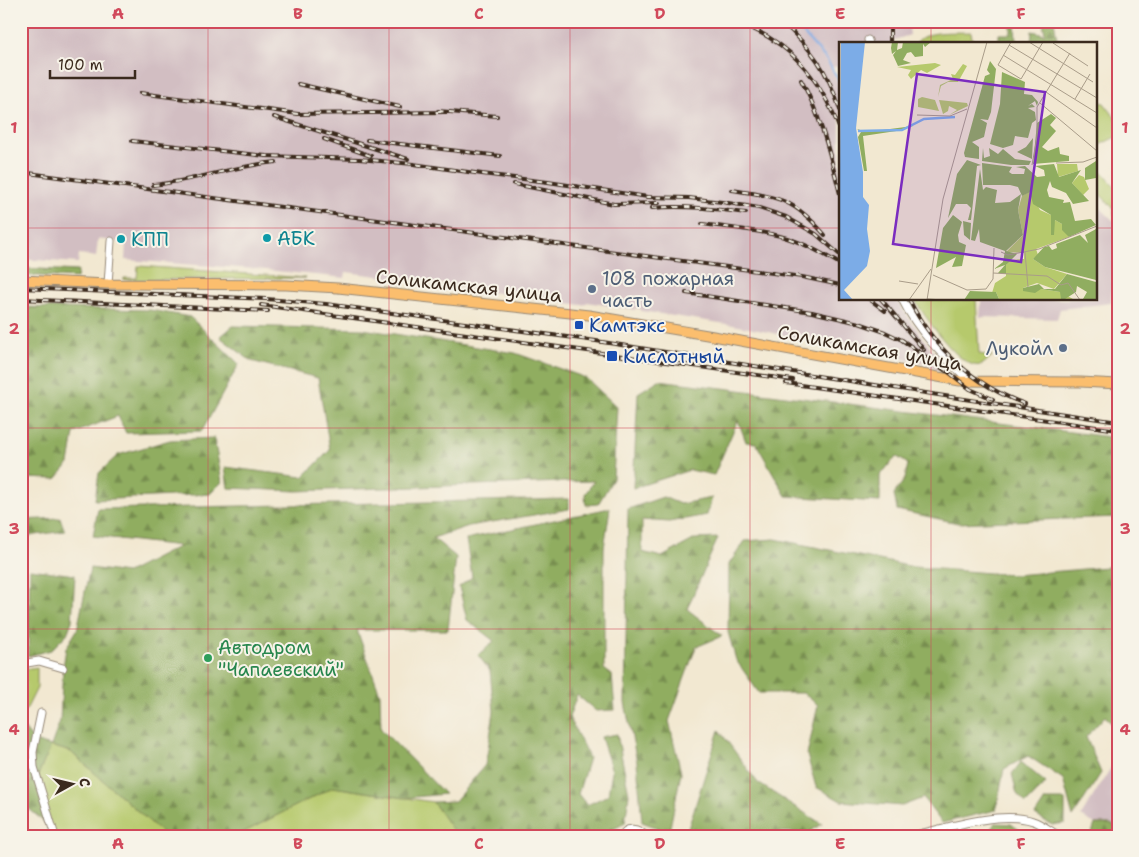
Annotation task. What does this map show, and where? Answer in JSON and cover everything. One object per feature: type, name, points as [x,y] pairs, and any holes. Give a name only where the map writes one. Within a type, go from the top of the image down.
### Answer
[{"type":"main road","name":"Соликамская улица","points":[[21,280],[108,284],[286,285],[338,288],[589,315],[719,337],[948,380],[1118,384]]},
{"type":"street","points":[[108,284],[111,241]]},
{"type":"street","points":[[903,300],[932,344],[971,382]]},
{"type":"street","points":[[21,664],[39,661],[63,668]]},
{"type":"street","points":[[41,713],[33,752],[34,767],[55,836]]},
{"type":"street","points":[[912,836],[980,820],[1011,817],[1034,821],[1058,835]]},
{"type":"street","points":[[622,836],[628,830],[633,829],[638,830],[645,836]]},
{"type":"shaded area","points":[[21,21],[790,21],[796,27],[794,21],[908,21],[910,35],[894,40],[894,42],[839,42],[839,68],[838,66],[831,68],[839,85],[839,300],[896,300],[933,351],[941,357],[934,364],[939,369],[937,371],[927,364],[733,325],[641,311],[641,309],[635,308],[635,310],[587,302],[587,304],[581,305],[346,272],[345,278],[256,269],[125,260],[126,243],[98,239],[96,257],[79,254],[78,263],[21,259]]},
{"type":"shaded area","points":[[1096,204],[1115,222],[1111,303],[1060,309],[1057,319],[980,317],[981,300],[1096,300]]},
{"type":"shaded area","points":[[1118,756],[1118,827],[1110,824],[1095,824],[1081,816]]},
{"type":"green space","points":[[1011,21],[1015,21],[1016,42],[999,42],[999,34],[1011,34]]},
{"type":"green space","points":[[1043,21],[1054,21],[1058,42],[1031,42],[1032,31],[1045,34]]},
{"type":"green space","points":[[949,32],[971,32],[973,42],[918,42],[925,36]]},
{"type":"green space","points":[[1096,101],[1104,103],[1118,121],[1118,136],[1096,147]]},
{"type":"green space","points":[[1096,168],[1118,190],[1118,236],[1113,208],[1096,190]]},
{"type":"green space","points":[[138,266],[306,278],[124,280],[124,278],[137,278]]},
{"type":"green space","points":[[21,268],[78,271],[77,278],[21,275]]},
{"type":"green space","points":[[915,300],[976,300],[979,354],[992,356],[983,364],[975,365],[965,361],[944,341]]},
{"type":"green space","points":[[21,307],[150,310],[190,317],[239,364],[202,431],[126,433],[118,416],[74,433],[69,464],[56,479],[21,478]]},
{"type":"green space","points":[[233,326],[363,329],[515,353],[586,378],[617,407],[613,479],[598,504],[586,505],[585,494],[594,481],[297,491],[228,488],[225,467],[303,477],[330,450],[318,378],[251,361],[220,337]]},
{"type":"green space","points":[[659,380],[1118,438],[1118,517],[958,523],[897,510],[894,494],[905,479],[908,464],[896,456],[880,476],[880,502],[786,496],[756,443],[746,442],[738,420],[714,475],[690,470],[633,488],[638,393]]},
{"type":"green space","points":[[214,438],[222,482],[210,494],[95,500],[99,473],[118,455],[170,440]]},
{"type":"green space","points":[[663,497],[680,504],[712,498],[707,515],[669,522],[642,520],[642,552],[662,557],[695,539],[718,538],[687,609],[722,636],[696,647],[669,721],[681,773],[669,832],[642,822],[637,762],[625,703],[628,509]]},
{"type":"green space","points":[[569,499],[569,509],[469,526],[433,538],[456,557],[448,630],[357,630],[380,694],[381,729],[445,794],[404,798],[333,787],[236,836],[166,836],[71,752],[51,746],[60,721],[66,648],[77,630],[90,568],[127,573],[180,546],[93,536],[98,509]]},
{"type":"green space","points":[[610,508],[604,548],[604,669],[612,675],[615,710],[596,711],[577,695],[569,717],[589,758],[578,794],[587,805],[608,795],[612,771],[601,737],[617,734],[629,794],[625,823],[610,831],[608,836],[457,836],[433,802],[455,801],[485,765],[494,711],[490,671],[478,655],[494,641],[467,620],[459,587],[472,577],[466,539]]},
{"type":"green space","points":[[60,518],[65,531],[21,537],[21,520]]},
{"type":"green space","points":[[775,539],[914,567],[1015,575],[1118,566],[1118,731],[1105,716],[1086,737],[1101,773],[1073,817],[1063,779],[1028,756],[1004,769],[996,810],[942,823],[923,798],[902,806],[841,801],[816,787],[807,755],[818,705],[803,693],[759,693],[736,660],[728,632],[729,564],[745,541]]},
{"type":"green space","points":[[30,569],[75,575],[72,621],[67,634],[51,650],[28,656]]},
{"type":"green space","points":[[37,667],[37,688],[26,710],[21,712],[21,670]]},
{"type":"green space","points":[[24,728],[34,741],[51,746],[38,775],[48,825],[21,802],[21,729]]},
{"type":"green space","points":[[719,730],[758,783],[822,824],[809,832],[687,832]]},
{"type":"green space","points":[[51,746],[71,752],[166,836],[50,836],[38,775]]},
{"type":"green space","points":[[1021,762],[1046,783],[1026,804],[1017,794],[1012,774]]},
{"type":"green space","points":[[333,787],[433,802],[457,836],[236,836]]},
{"type":"green space","points":[[1045,800],[1065,800],[1065,823],[1052,825],[1035,815]]},
{"type":"green space","points":[[995,823],[1011,824],[1028,836],[986,836]]},
{"type":"green space","points":[[1095,824],[1110,824],[1118,827],[1118,836],[1091,836]]},
{"type":"waterway","points":[[792,21],[827,60],[839,81]]},
{"type":"railway","points":[[517,21],[569,25],[600,21]]},
{"type":"railway","points":[[734,21],[754,29],[771,39],[787,50],[800,63],[822,93],[839,128]]},
{"type":"railway","points":[[781,21],[810,50],[824,71],[839,107]]},
{"type":"railway","points":[[890,21],[890,42]]},
{"type":"railway","points":[[801,80],[814,108],[829,150],[839,190]]},
{"type":"railway","points":[[298,84],[400,107]]},
{"type":"railway","points":[[140,93],[298,114],[444,112]]},
{"type":"railway","points":[[438,111],[497,116]]},
{"type":"railway","points":[[274,117],[408,159]]},
{"type":"railway","points":[[324,139],[371,156]]},
{"type":"railway","points":[[367,140],[500,156]]},
{"type":"railway","points":[[132,141],[266,156],[359,159],[413,164],[648,197],[689,198],[722,202],[759,208],[786,217],[816,234],[839,254]]},
{"type":"railway","points":[[153,185],[276,162]]},
{"type":"railway","points":[[21,172],[802,277],[839,285]]},
{"type":"railway","points":[[514,184],[614,204],[659,203]]},
{"type":"railway","points":[[732,190],[784,201],[803,213],[825,235]]},
{"type":"railway","points":[[652,208],[688,207],[746,213]]},
{"type":"railway","points":[[702,224],[777,235],[808,246],[839,263]]},
{"type":"railway","points":[[21,288],[266,299],[326,304],[596,341],[1118,422]]},
{"type":"railway","points":[[686,293],[812,312],[859,323],[902,340],[946,371]]},
{"type":"railway","points":[[21,299],[268,311]]},
{"type":"railway","points":[[870,300],[885,311]]},
{"type":"railway","points":[[882,300],[924,350]]},
{"type":"railway","points":[[910,300],[930,333],[957,363],[989,387],[1025,404]]},
{"type":"railway","points":[[261,305],[793,380]]},
{"type":"railway","points":[[942,367],[970,389],[993,399]]},
{"type":"railway","points":[[786,383],[1118,430]]},
{"type":"place","name":"АБК","points":[[267,238]]},
{"type":"place","name":"КПП","points":[[121,239]]},
{"type":"place","name":"108 пожарная часть","points":[[592,289]]},
{"type":"place","name":"Камтэкс","points":[[579,325]]},
{"type":"place","name":"Лукойл","points":[[1063,348]]},
{"type":"place","name":"Кислотный","points":[[612,356]]},
{"type":"place","name":"Автодром \"Чапаевский\"","points":[[208,658]]}]
